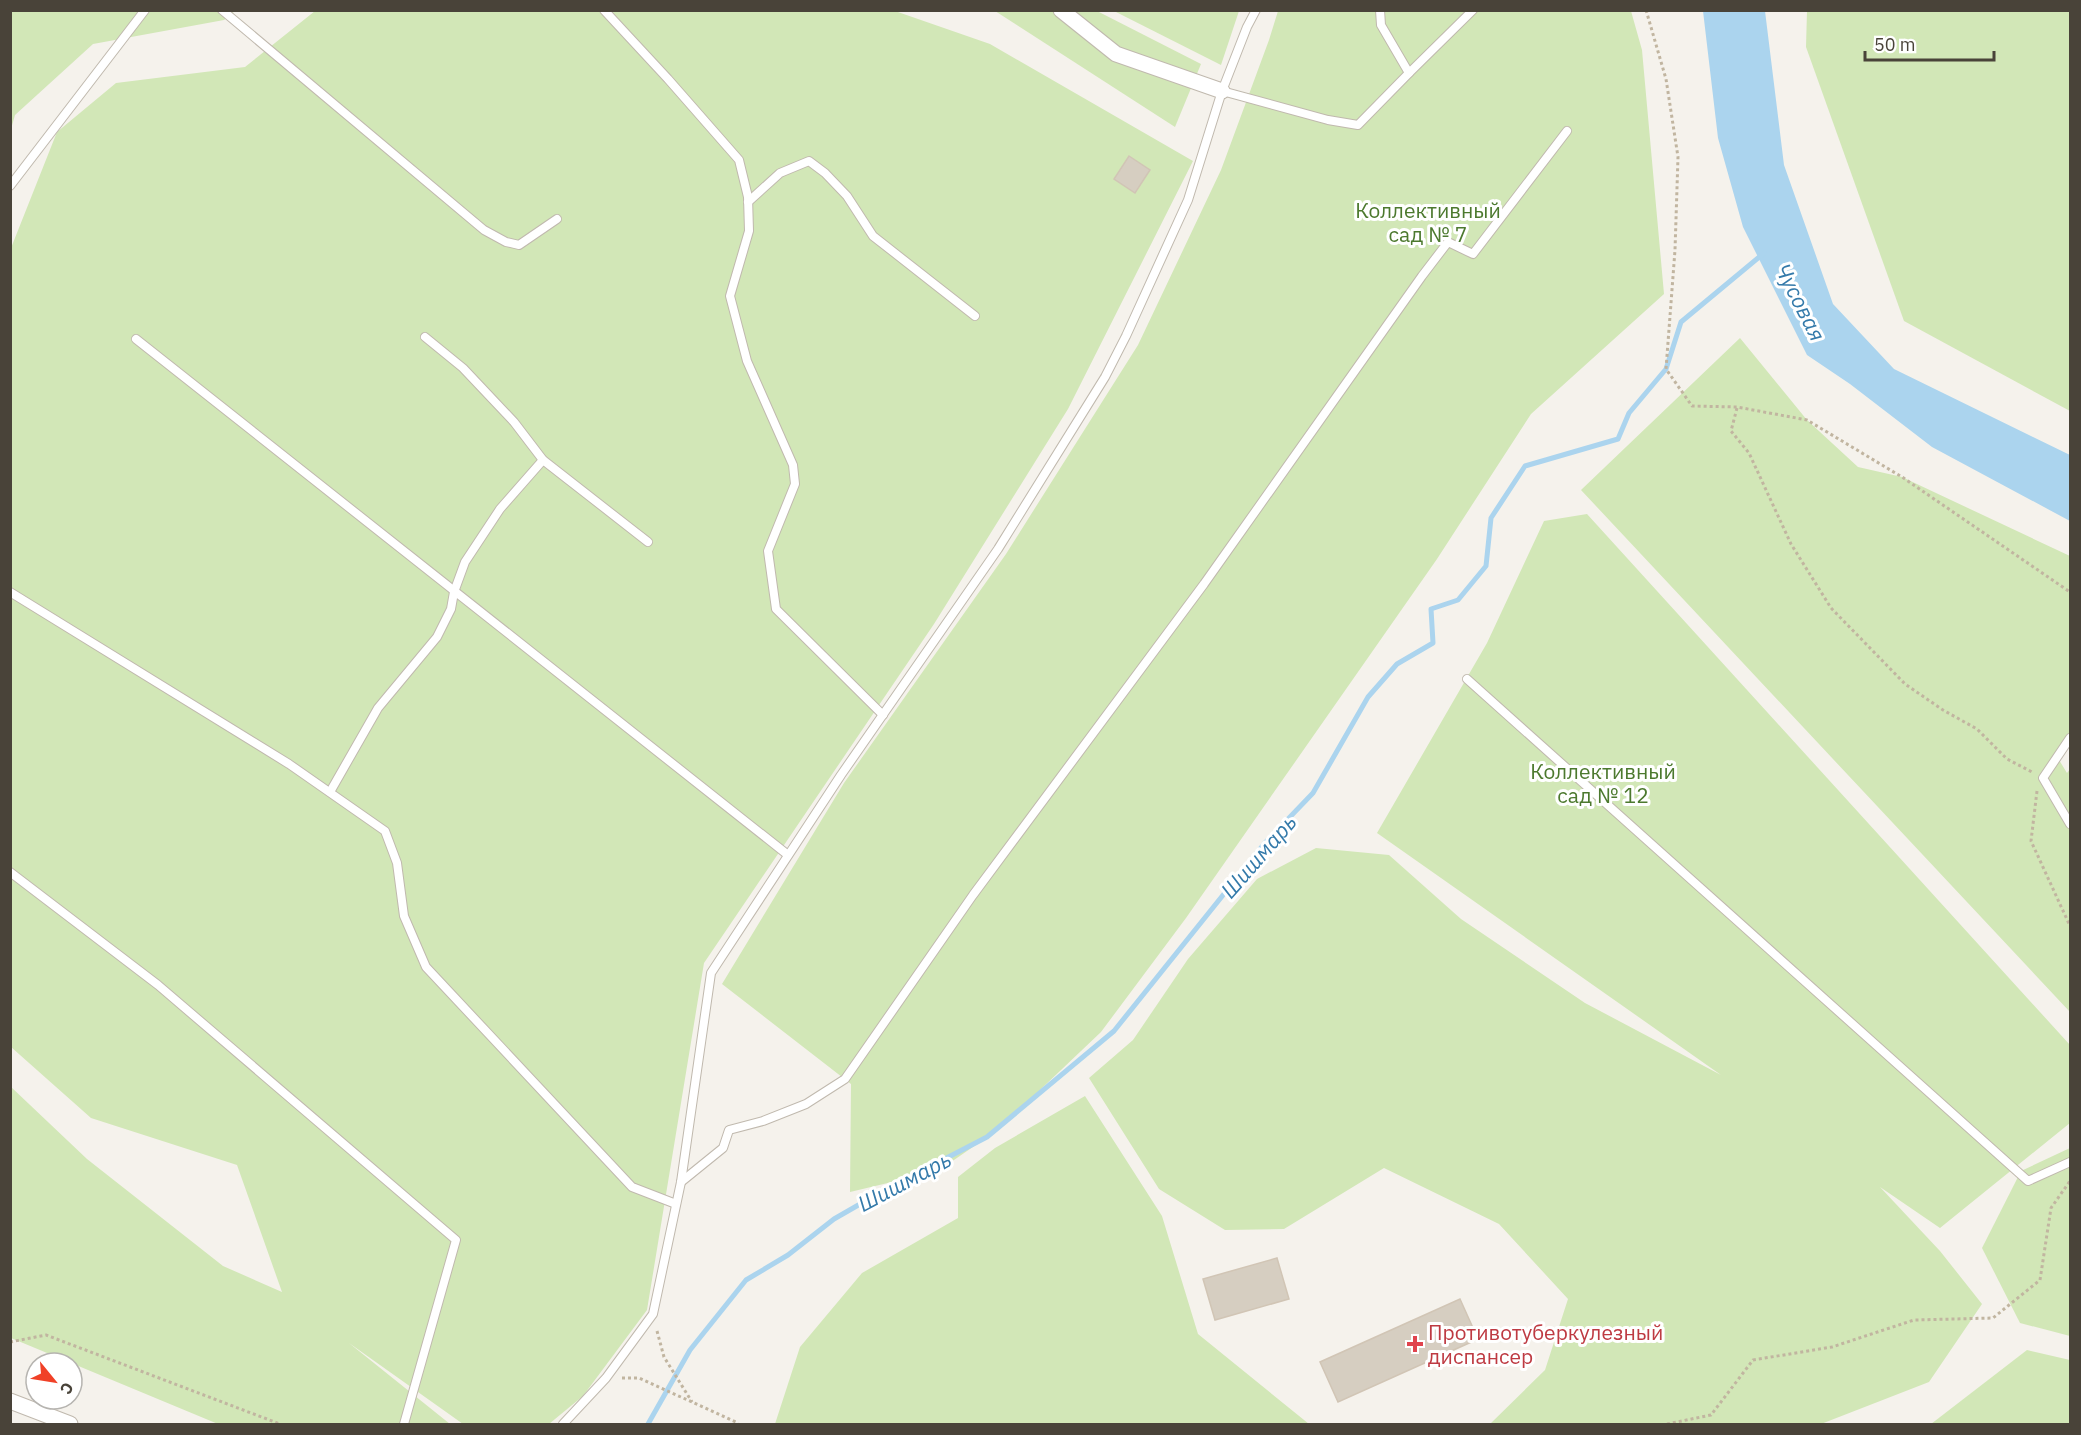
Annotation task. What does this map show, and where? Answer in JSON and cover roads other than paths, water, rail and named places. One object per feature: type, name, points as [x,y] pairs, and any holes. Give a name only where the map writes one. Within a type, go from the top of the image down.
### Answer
[{"type":"street","points":[[1061,10],[1116,54],[1222,91]]},
{"type":"street","points":[[10,1401],[70,1425]]},
{"type":"lane","points":[[10,186],[145,10]]},
{"type":"lane","points":[[222,10],[484,230],[512,245],[519,245],[557,219]]},
{"type":"lane","points":[[604,10],[739,160],[748,202],[749,231],[730,296],[747,361],[793,465],[795,484],[768,551],[776,609],[883,715]]},
{"type":"lane","points":[[562,1425],[606,1378],[653,1314],[681,1182],[711,973],[788,855],[998,549],[1105,377],[1188,200],[1222,91],[1256,10]]},
{"type":"lane","points":[[1380,10],[1381,25],[1409,73]]},
{"type":"lane","points":[[1222,91],[1328,120],[1358,125],[1473,10]]},
{"type":"lane","points":[[681,1182],[723,1148],[729,1130],[763,1121],[806,1104],[845,1079],[973,895],[1204,584],[1448,242],[1473,254],[1567,131]]},
{"type":"lane","points":[[748,202],[780,172],[809,161],[825,173],[847,196],[873,236],[975,316]]},
{"type":"lane","points":[[425,337],[463,368],[514,422],[543,460],[648,542]]},
{"type":"lane","points":[[136,339],[788,855]]},
{"type":"lane","points":[[330,792],[378,708],[437,637],[451,609],[454,592],[465,562],[500,509],[543,460]]},
{"type":"lane","points":[[10,592],[289,764],[385,831],[397,863],[404,916],[426,968],[632,1187],[676,1204]]},
{"type":"lane","points":[[1467,679],[2028,1181],[2070,1162]]},
{"type":"lane","points":[[2070,738],[2067,750],[2043,778],[2070,824]]},
{"type":"lane","points":[[10,872],[158,985],[456,1240],[404,1425]]},
{"type":"water","name":"Чусовая","points":[[1703,11],[1765,11],[1784,165],[1833,304],[1894,369],[2070,455],[2070,521],[1932,447],[1850,384],[1807,355],[1743,227],[1718,138]]},
{"type":"waterway","name":"Шишмарь","points":[[648,1424],[690,1350],[746,1280],[788,1255],[834,1219],[987,1137],[1114,1031],[1264,844],[1313,793],[1368,697],[1397,664],[1433,643],[1431,609],[1458,600],[1486,566],[1491,518],[1525,466],[1618,439],[1629,413],[1666,369],[1681,322],[1764,253]]},
{"type":"place","name":"Противотуберкулезный диспансер","points":[[1415,1344]]},
{"type":"park label","name":"Коллективный сад № 7","points":[[1428,222]]},
{"type":"park label","name":"Коллективный сад № 12","points":[[1603,783]]}]
